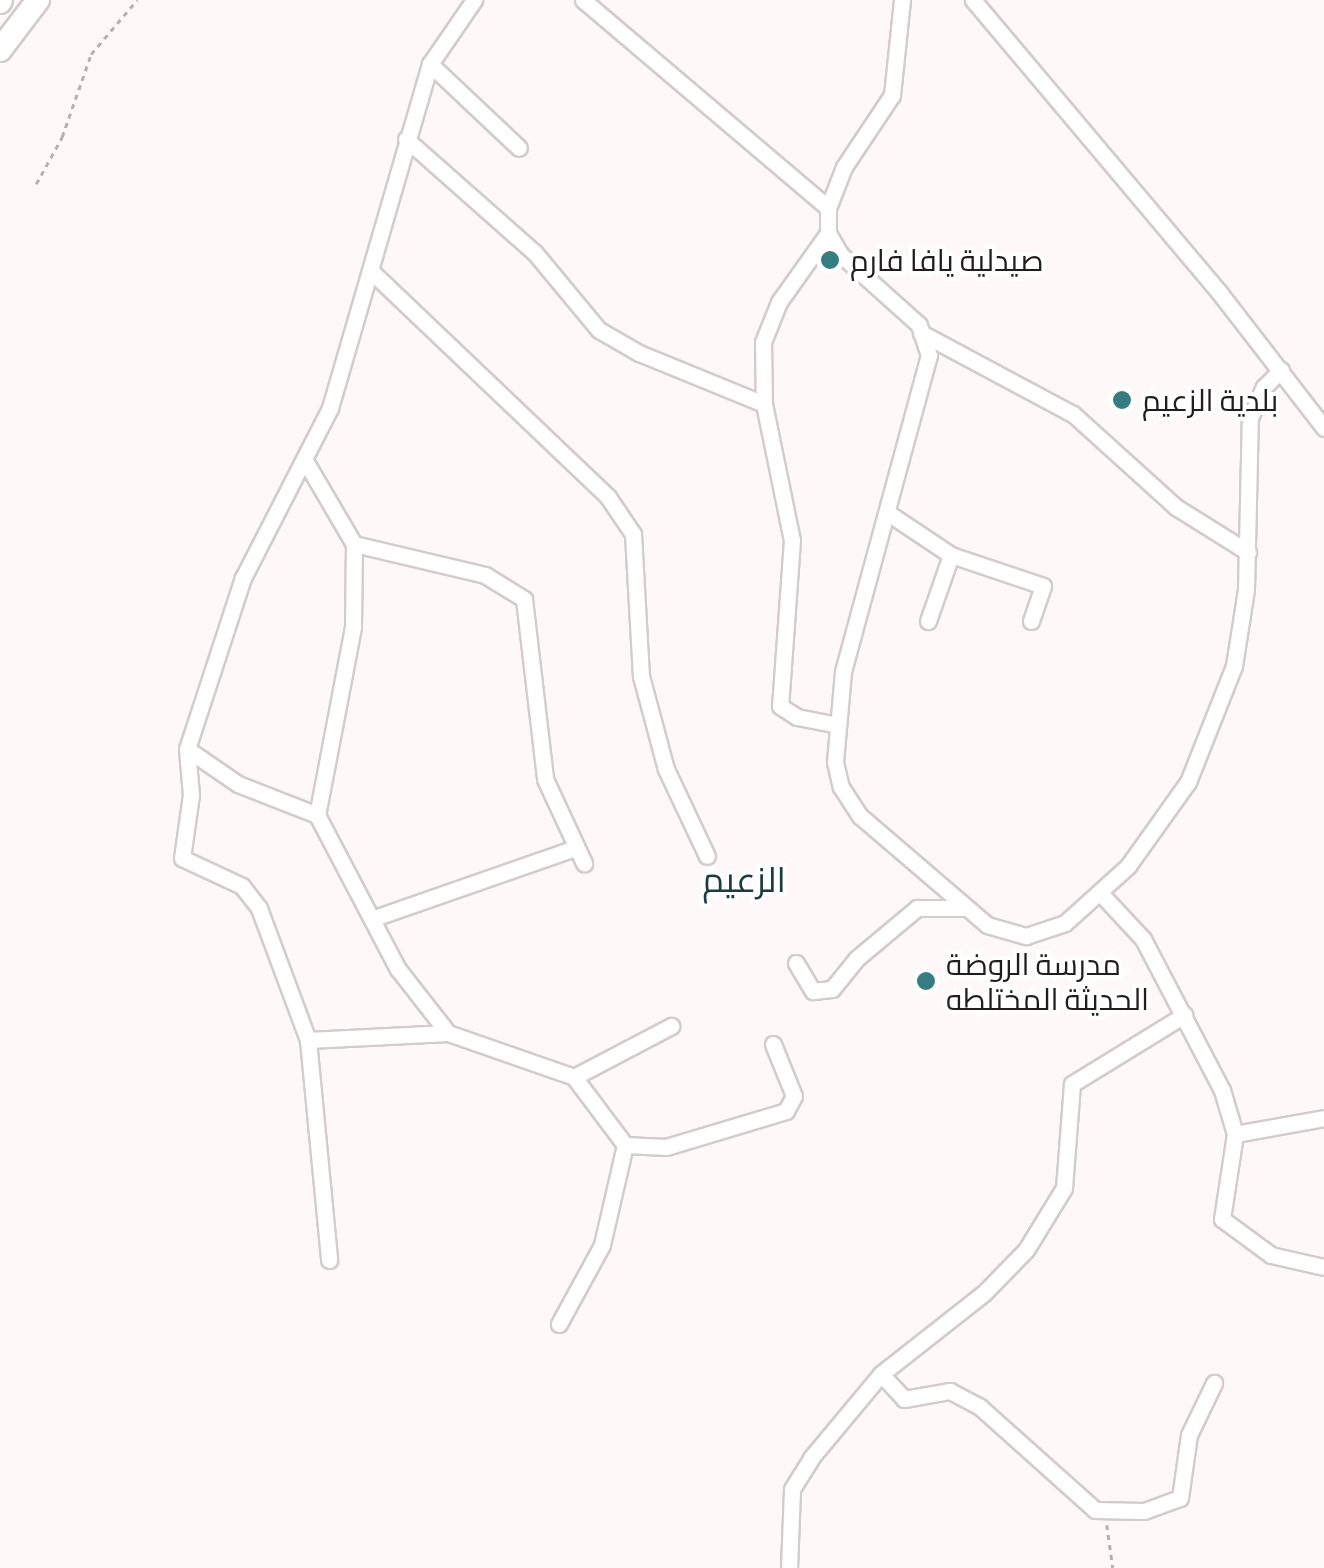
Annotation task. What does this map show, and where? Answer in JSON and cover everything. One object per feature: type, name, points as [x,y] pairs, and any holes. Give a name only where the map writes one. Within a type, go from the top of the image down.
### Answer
[{"type":"highway","points":[[0,50],[38,0]]},
{"type":"street","points":[[328,1260],[308,1040],[258,908],[242,886],[182,858],[191,795],[188,750],[243,578],[307,464],[373,273],[406,139],[430,64],[474,0]]},
{"type":"street","points":[[583,0],[828,208]]},
{"type":"street","points":[[902,0],[892,95],[844,167],[828,208],[828,233],[840,254],[921,333],[1073,414],[1176,507],[1248,552]]},
{"type":"street","points":[[972,0],[1282,370],[1324,428]]},
{"type":"street","points":[[430,64],[519,148]]},
{"type":"street","points":[[406,139],[535,253],[599,330],[639,354],[764,404]]},
{"type":"street","points":[[828,233],[779,302],[763,342],[764,404],[792,540],[780,706],[797,717],[834,724]]},
{"type":"street","points":[[373,273],[608,497],[633,534],[640,676],[666,769],[707,856]]},
{"type":"street","points":[[921,333],[929,356],[834,724],[840,787],[860,816],[964,908],[987,924],[1026,936],[1065,924],[1102,895],[1168,816],[1210,736],[1234,666],[1248,552],[1250,418],[1264,387],[1282,370]]},
{"type":"street","points":[[307,464],[354,544],[353,627],[317,814],[398,969],[448,1033]]},
{"type":"street","points":[[888,514],[951,555],[1044,586],[1030,622]]},
{"type":"street","points":[[354,544],[485,575],[524,599],[545,779],[584,863]]},
{"type":"street","points":[[928,622],[951,555]]},
{"type":"street","points":[[188,750],[238,784],[317,814]]},
{"type":"street","points":[[374,918],[575,848]]},
{"type":"street","points":[[1102,895],[1143,940],[1222,1090],[1235,1134],[1222,1219],[1271,1255],[1324,1267]]},
{"type":"street","points":[[796,962],[814,991],[832,989],[856,959],[917,908],[964,908]]},
{"type":"street","points":[[789,1568],[792,1489],[881,1374],[984,1294],[1026,1250],[1064,1188],[1072,1084],[1184,1015]]},
{"type":"street","points":[[574,1077],[671,1026]]},
{"type":"street","points":[[308,1040],[448,1033],[574,1077],[625,1146],[602,1245],[559,1324]]},
{"type":"street","points":[[625,1146],[666,1147],[786,1111],[794,1096],[773,1044]]},
{"type":"street","points":[[1235,1134],[1324,1118]]},
{"type":"street","points":[[881,1374],[904,1400],[950,1391],[980,1407],[1094,1510],[1144,1511],[1180,1498],[1189,1434],[1214,1383]]},
{"type":"path","points":[[36,184],[62,136],[92,54],[137,0]]},
{"type":"path","points":[[1107,1510],[1113,1568]]},
{"type":"place","name":"صيدلية يافا فارم","points":[[830,260]]},
{"type":"place","name":"بلدية الزعيم","points":[[1122,400]]},
{"type":"place","name":"مدرسة الروضة الحديثة المختلطه","points":[[926,981]]},
{"type":"district","name":"الزعيم","points":[[744,879]]}]
